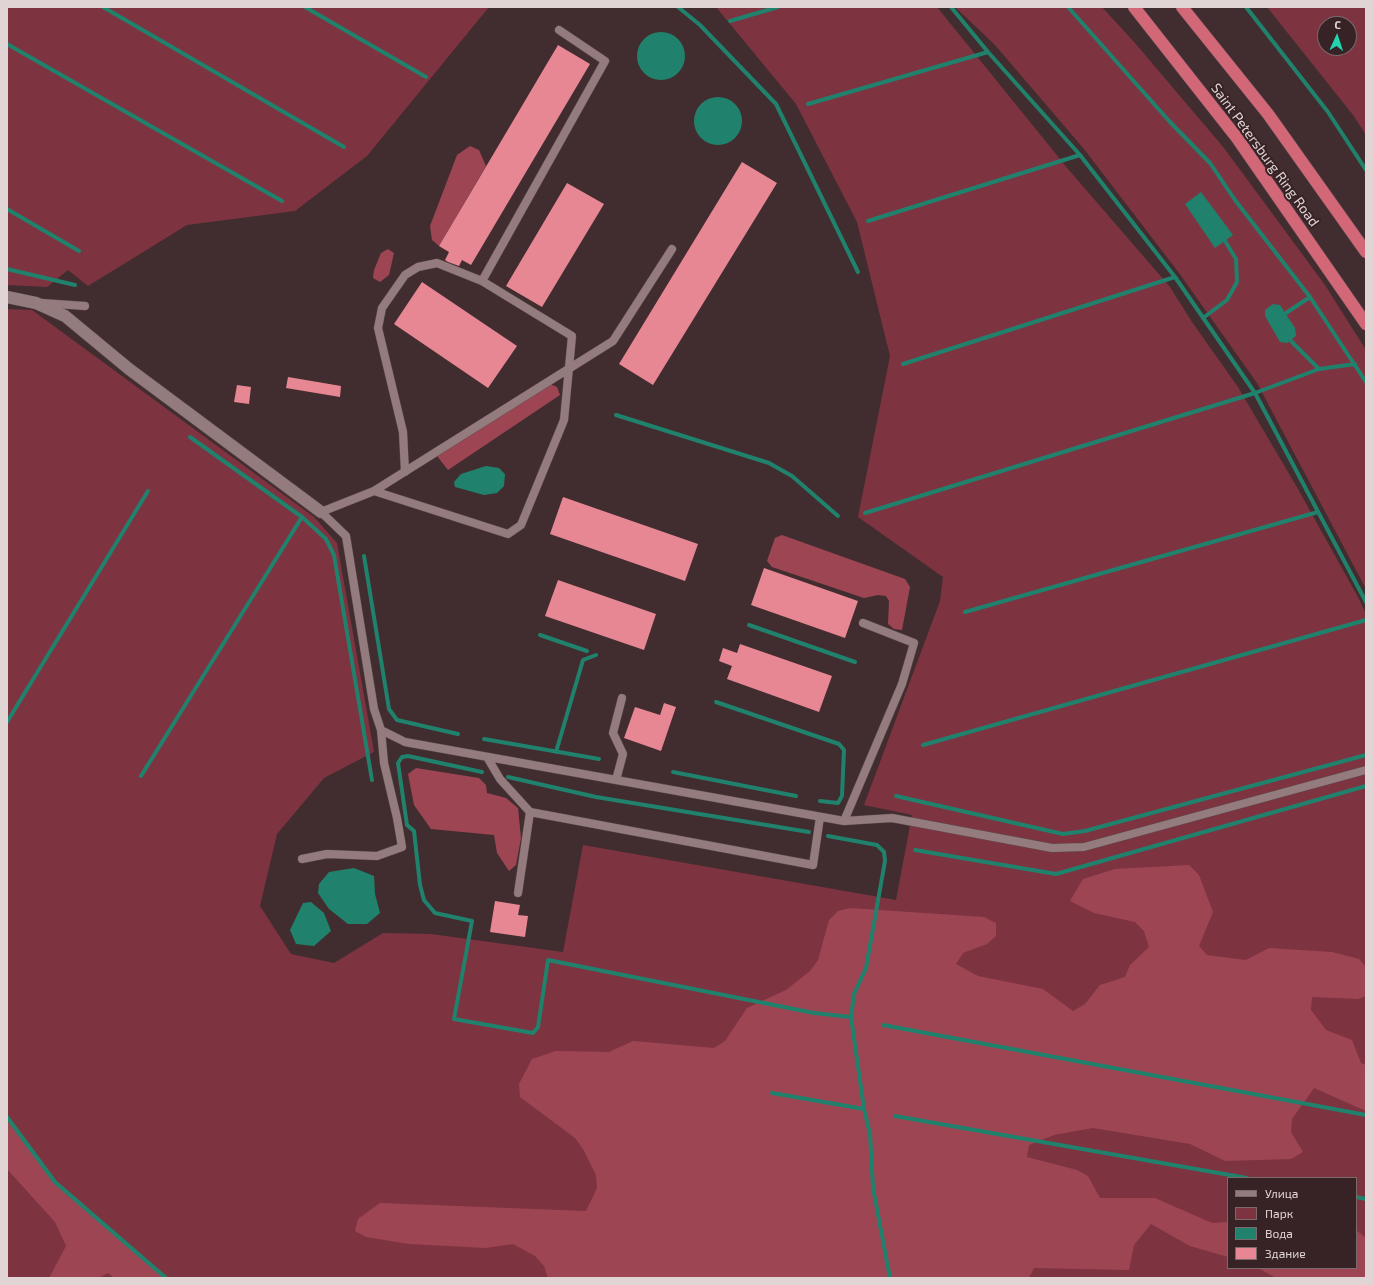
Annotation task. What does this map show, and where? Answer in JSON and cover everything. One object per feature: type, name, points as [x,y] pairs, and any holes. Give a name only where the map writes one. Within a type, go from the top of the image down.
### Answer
[{"type":"highway","name":"Saint Petersburg Ring Road","points":[[1134,7],[1237,138],[1366,324]]},
{"type":"highway","name":"Saint Petersburg Ring Road","points":[[1182,7],[1268,114],[1366,252]]},
{"type":"street","points":[[7,297],[36,303],[65,316],[129,369],[320,512]]},
{"type":"lane","points":[[482,281],[605,61],[559,30]]},
{"type":"lane","points":[[302,859],[327,854],[377,856],[402,847],[384,763],[381,730],[374,709],[346,536],[320,512],[374,491],[613,340],[672,249]]},
{"type":"lane","points":[[374,491],[508,534],[521,526],[564,420],[572,336],[482,281],[437,263],[418,266],[405,276],[382,308],[378,328],[403,432],[405,472]]},
{"type":"lane","points":[[36,303],[85,306]]},
{"type":"lane","points":[[844,821],[902,684],[914,643],[863,624]]},
{"type":"lane","points":[[616,780],[623,754],[613,733],[622,698]]},
{"type":"lane","points":[[381,730],[405,742],[820,817],[844,821],[892,818],[1052,848],[1084,847],[1366,770]]},
{"type":"lane","points":[[487,757],[500,779],[530,812],[813,865],[820,817]]},
{"type":"lane","points":[[518,893],[530,812]]},
{"type":"green space","points":[[7,7],[489,7],[367,156],[295,211],[187,225],[88,286],[68,270],[47,287],[7,285]]},
{"type":"green space","points":[[716,7],[937,7],[1068,169],[1170,287],[1192,322],[1238,387],[1298,489],[1358,597],[1366,614],[1366,1278],[7,1278],[7,309],[32,310],[314,517],[337,543],[374,752],[324,778],[277,834],[260,906],[291,954],[334,963],[383,933],[431,934],[563,952],[583,845],[896,900],[912,815],[864,805],[940,601],[943,577],[858,517],[890,356],[857,222],[796,104]]},
{"type":"green space","points":[[955,7],[1102,7],[1135,43],[1224,148],[1325,285],[1366,350],[1366,589],[1257,383],[1179,273],[1084,149],[995,45]]},
{"type":"green space","points":[[1267,7],[1366,7],[1366,135],[1353,115]]},
{"type":"shaded area","points":[[470,146],[479,150],[486,166],[439,246],[432,240],[430,226],[457,155]]},
{"type":"shaded area","points":[[388,249],[394,253],[389,275],[380,282],[373,278],[374,270],[381,253]]},
{"type":"shaded area","points":[[550,384],[557,387],[560,395],[448,470],[437,456]]},
{"type":"shaded area","points":[[782,535],[905,579],[910,587],[902,630],[894,629],[888,624],[889,601],[886,596],[878,595],[864,598],[772,567],[767,561],[775,538]]},
{"type":"shaded area","points":[[416,768],[479,778],[486,785],[487,793],[506,798],[518,808],[521,838],[516,865],[509,871],[497,853],[494,835],[431,829],[414,805],[408,774]]},
{"type":"shaded area","points":[[1189,865],[1199,875],[1213,912],[1199,946],[1207,955],[1246,960],[1269,948],[1332,952],[1359,959],[1366,967],[1366,996],[1358,999],[1312,997],[1311,1010],[1326,1030],[1352,1040],[1361,1063],[1366,1065],[1366,1111],[1314,1088],[1292,1119],[1291,1132],[1303,1152],[1291,1159],[1225,1161],[1190,1144],[1093,1128],[1054,1135],[1029,1145],[1027,1157],[1077,1170],[1088,1176],[1100,1198],[1155,1198],[1212,1223],[1227,1222],[1227,1257],[1190,1246],[1151,1224],[1134,1245],[1129,1270],[1034,1268],[1029,1278],[548,1278],[544,1266],[535,1256],[513,1244],[486,1248],[409,1244],[366,1237],[355,1231],[358,1219],[380,1203],[586,1211],[597,1188],[596,1175],[583,1149],[575,1138],[520,1097],[519,1084],[532,1059],[556,1051],[609,1052],[633,1041],[714,1048],[725,1041],[747,1008],[786,990],[810,971],[818,960],[829,920],[838,911],[850,908],[984,917],[996,923],[996,936],[987,944],[963,953],[956,964],[978,976],[1043,989],[1073,1011],[1085,1004],[1100,985],[1125,977],[1130,965],[1149,947],[1144,931],[1135,922],[1094,913],[1070,901],[1083,879],[1115,869]]},
{"type":"shaded area","points":[[7,1117],[55,1182],[166,1278],[114,1278],[108,1273],[98,1278],[49,1278],[66,1246],[55,1222],[7,1169]]},
{"type":"shaded area","points":[[1357,1231],[1366,1238],[1366,1278],[1276,1278],[1260,1269],[1357,1269]]},
{"type":"water","points":[[656,32],[666,32],[675,36],[681,42],[684,47],[684,65],[675,76],[666,80],[656,80],[647,76],[641,70],[637,61],[637,51],[641,42],[647,36]]},
{"type":"water","points":[[713,97],[723,97],[732,101],[738,107],[741,112],[741,130],[732,141],[723,145],[713,145],[704,141],[698,135],[694,126],[694,116],[698,107],[704,101]]},
{"type":"water","points":[[1201,192],[1233,235],[1215,248],[1185,204]]},
{"type":"water","points":[[1273,304],[1280,305],[1295,328],[1296,336],[1287,343],[1280,342],[1265,316],[1265,310]]},
{"type":"water","points":[[486,466],[499,468],[505,474],[504,486],[497,493],[484,495],[455,487],[454,482],[461,474]]},
{"type":"water","points":[[354,868],[374,876],[375,894],[380,913],[367,924],[348,924],[329,909],[318,893],[319,884],[329,872]]},
{"type":"water","points":[[311,902],[324,913],[331,931],[314,946],[296,944],[290,930],[303,903]]},
{"type":"building","points":[[558,45],[590,64],[471,265],[462,260],[459,266],[448,262],[445,260],[449,252],[439,246]]},
{"type":"building","points":[[742,162],[777,183],[653,385],[619,364]]},
{"type":"building","points":[[567,183],[604,204],[542,307],[506,286]]},
{"type":"building","points":[[422,282],[517,346],[488,388],[394,324]]},
{"type":"building","points":[[288,377],[341,386],[340,397],[286,388]]},
{"type":"building","points":[[237,385],[251,387],[249,404],[234,402]]},
{"type":"building","points":[[563,497],[698,544],[685,581],[550,534]]},
{"type":"building","points":[[764,568],[858,601],[845,638],[751,605]]},
{"type":"building","points":[[558,580],[656,614],[644,650],[545,616]]},
{"type":"building","points":[[740,644],[832,676],[819,712],[727,679],[732,666],[719,661],[723,648],[737,653]]},
{"type":"building","points":[[664,703],[676,707],[661,751],[624,738],[635,707],[660,715]]},
{"type":"building","points":[[495,901],[520,905],[518,915],[528,916],[525,937],[490,932]]},
{"type":"waterway","points":[[103,7],[344,147]]},
{"type":"waterway","points":[[305,7],[426,77]]},
{"type":"waterway","points":[[678,7],[700,25],[776,104],[858,272]]},
{"type":"waterway","points":[[730,21],[778,7]]},
{"type":"waterway","points":[[951,7],[988,52],[1080,155],[1175,277],[1255,393],[1366,602]]},
{"type":"waterway","points":[[1068,7],[1170,122],[1210,163],[1235,200],[1310,297],[1366,382]]},
{"type":"waterway","points":[[1246,7],[1328,112],[1366,170]]},
{"type":"waterway","points":[[7,44],[282,201]]},
{"type":"waterway","points":[[808,104],[988,52]]},
{"type":"waterway","points":[[868,221],[1080,155]]},
{"type":"waterway","points":[[7,209],[79,251]]},
{"type":"waterway","points":[[1203,318],[1227,300],[1237,282],[1236,259],[1225,241]]},
{"type":"waterway","points":[[7,269],[75,285]]},
{"type":"waterway","points":[[903,364],[1175,277]]},
{"type":"waterway","points":[[1286,313],[1310,297]]},
{"type":"waterway","points":[[1291,341],[1319,369]]},
{"type":"waterway","points":[[865,513],[1255,393],[1319,369],[1355,364]]},
{"type":"waterway","points":[[616,415],[769,463],[792,476],[838,516]]},
{"type":"waterway","points":[[190,437],[302,517],[326,539],[334,555],[372,780]]},
{"type":"waterway","points":[[7,722],[148,491]]},
{"type":"waterway","points":[[965,612],[1318,512]]},
{"type":"waterway","points":[[141,776],[302,517]]},
{"type":"waterway","points":[[364,556],[389,709],[397,720],[458,734]]},
{"type":"waterway","points":[[923,745],[1366,620]]},
{"type":"waterway","points":[[749,625],[855,662]]},
{"type":"waterway","points":[[540,635],[587,651]]},
{"type":"waterway","points":[[556,752],[583,660],[596,655]]},
{"type":"waterway","points":[[716,702],[839,744],[844,750],[842,796],[838,803],[820,801]]},
{"type":"waterway","points":[[484,739],[599,759]]},
{"type":"waterway","points":[[896,796],[1063,834],[1085,831],[1366,755]]},
{"type":"waterway","points":[[482,772],[408,756],[402,757],[398,763],[407,825],[414,831],[420,885],[424,900],[435,913],[472,921],[454,1019],[533,1033],[538,1027],[548,960],[814,1013],[851,1017]]},
{"type":"waterway","points":[[673,772],[796,796]]},
{"type":"waterway","points":[[508,777],[596,797],[809,832]]},
{"type":"waterway","points":[[915,850],[1056,874],[1366,786]]},
{"type":"waterway","points":[[828,836],[877,845],[884,852],[885,861],[866,968],[854,994],[851,1017],[864,1109],[870,1134],[873,1188],[890,1278]]},
{"type":"waterway","points":[[883,1025],[1366,1115]]},
{"type":"waterway","points":[[772,1093],[864,1109]]},
{"type":"waterway","points":[[895,1116],[1241,1177]]},
{"type":"waterway","points":[[7,1117],[55,1182],[166,1278]]},
{"type":"waterway","points":[[1357,1197],[1366,1199]]}]
